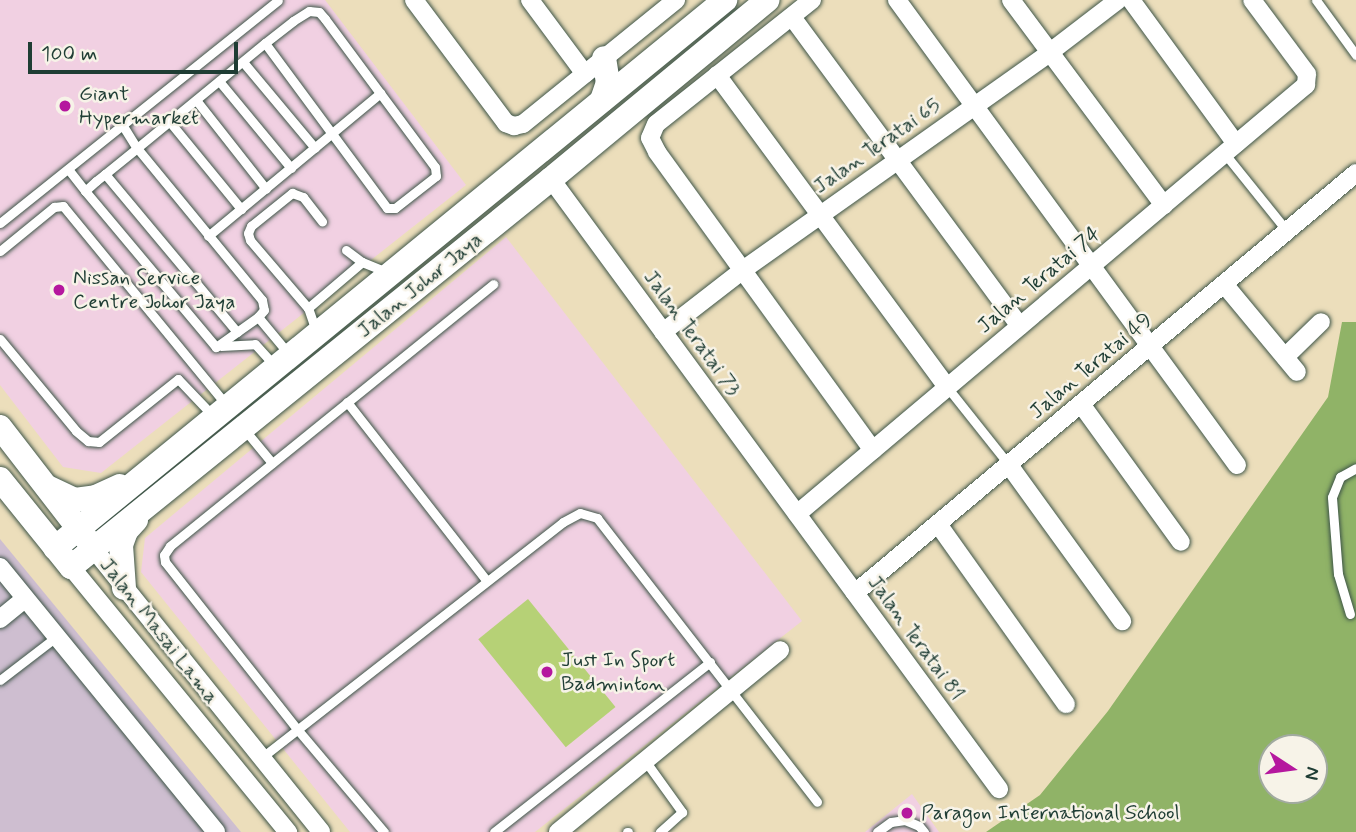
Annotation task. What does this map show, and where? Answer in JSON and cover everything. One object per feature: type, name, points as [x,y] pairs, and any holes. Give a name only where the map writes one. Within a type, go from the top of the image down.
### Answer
[{"type":"main road","name":"Jalan Johor Jaya","points":[[86,539],[143,475],[725,0]]},
{"type":"main road","name":"Jalan Johor Jaya","points":[[63,557],[86,539],[157,497],[768,0]]},
{"type":"main road","points":[[602,100],[608,83],[604,58]]},
{"type":"main road","name":"Jalan Masai Lama","points":[[0,427],[86,539]]},
{"type":"main road","points":[[46,486],[75,500],[96,497],[143,475]]},
{"type":"main road","name":"Jalan Masai Lama","points":[[0,479],[63,557]]},
{"type":"main road","points":[[124,588],[121,568],[126,531],[157,497]]},
{"type":"street","points":[[414,0],[506,123],[514,126],[523,124],[585,74],[657,6],[677,0]]},
{"type":"street","points":[[530,0],[585,74]]},
{"type":"street","points":[[812,0],[656,124],[650,138],[657,152],[873,450]]},
{"type":"street","points":[[897,0],[1237,465]]},
{"type":"street","points":[[1011,0],[1164,205]]},
{"type":"street","name":"Jalan Teratai 65","points":[[663,332],[743,270],[1049,53],[1118,0]]},
{"type":"street","points":[[1131,0],[1230,149]]},
{"type":"street","name":"Jalan Teratai 74","points":[[797,514],[1306,85],[1309,79],[1252,0]]},
{"type":"street","points":[[792,17],[1020,326]]},
{"type":"street","points":[[717,75],[947,387]]},
{"type":"street","name":"Jalan Teratai 49","points":[[855,593],[1287,230],[1354,178]]},
{"type":"street","name":"Jalan Teratai 73","points":[[551,179],[797,514]]},
{"type":"street","points":[[1224,284],[1297,372]]},
{"type":"street","points":[[1285,357],[1321,322]]},
{"type":"street","points":[[1081,404],[1181,542]]},
{"type":"street","points":[[1009,465],[1122,621]]},
{"type":"street","name":"Jalan Teratai 81","points":[[797,514],[999,789]]},
{"type":"street","points":[[938,524],[1066,704]]},
{"type":"street","name":"Jalan Masai Lama","points":[[86,539],[321,832]]},
{"type":"street","name":"Jalan Masai Lama","points":[[63,557],[288,832]]},
{"type":"street","points":[[3,577],[25,599],[216,832]]},
{"type":"street","points":[[0,619],[25,599]]},
{"type":"street","points":[[558,832],[779,650]]},
{"type":"street","points":[[183,704],[203,687]]},
{"type":"lane","points":[[0,223],[278,0]]},
{"type":"lane","points":[[1316,0],[1356,55]]},
{"type":"lane","points":[[85,191],[265,43],[309,11],[319,12],[435,167],[436,176],[395,208],[387,208],[265,43]]},
{"type":"lane","points":[[243,62],[315,148]]},
{"type":"lane","points":[[219,81],[290,168]]},
{"type":"lane","points":[[208,236],[380,93]]},
{"type":"lane","points":[[196,100],[265,189]]},
{"type":"lane","points":[[169,121],[242,209]]},
{"type":"lane","points":[[123,126],[137,148],[262,300],[264,310],[258,317],[216,347]]},
{"type":"lane","points":[[1230,149],[1287,230]]},
{"type":"lane","points":[[68,169],[216,347]]},
{"type":"lane","points":[[105,174],[237,332]]},
{"type":"lane","points":[[317,333],[308,308],[247,233],[251,226],[292,193],[303,197],[322,221]]},
{"type":"lane","points":[[0,251],[54,207],[63,206],[194,367],[220,412]]},
{"type":"lane","points":[[346,250],[362,262],[390,273]]},
{"type":"lane","points":[[308,308],[362,262]]},
{"type":"lane","points":[[384,832],[297,729],[165,562],[170,545],[492,284]]},
{"type":"lane","points":[[258,317],[283,361]]},
{"type":"lane","points":[[0,339],[76,431],[88,441],[99,442],[194,367]]},
{"type":"lane","points":[[216,347],[254,344],[283,361]]},
{"type":"lane","points":[[178,379],[220,412]]},
{"type":"lane","points":[[947,387],[1009,465]]},
{"type":"lane","points":[[347,402],[487,581]]},
{"type":"lane","points":[[243,428],[272,463]]},
{"type":"lane","points":[[1350,614],[1338,574],[1332,496],[1340,477],[1356,468]]},
{"type":"lane","points":[[261,758],[562,522],[580,513],[597,518],[817,802]]},
{"type":"lane","points":[[0,680],[56,637]]},
{"type":"lane","points":[[494,832],[710,662]]},
{"type":"lane","points":[[646,762],[682,812],[660,832]]},
{"type":"lane","points":[[877,832],[891,822],[905,820],[919,826],[924,832]]},
{"type":"shaded area","points":[[0,0],[325,0],[466,185],[101,473],[63,467],[0,385]]},
{"type":"shaded area","points":[[506,237],[802,621],[535,832],[350,832],[141,572],[145,538]]},
{"type":"shaded area","points":[[0,539],[241,832],[0,832]]},
{"type":"shaded area","name":"Paragon International School","points":[[912,794],[939,832],[865,832]]},
{"type":"green space","points":[[1342,322],[1356,322],[1356,832],[986,832],[1040,795],[1108,711],[1328,397]]},
{"type":"green space","name":"Just In Sport Badminton","points":[[528,599],[615,707],[566,747],[478,639]]},
{"type":"place","name":"Giant Hypermarket","points":[[65,106]]},
{"type":"place","name":"Nissan Service Centre Johor Jaya","points":[[59,290]]},
{"type":"place","name":"Just In Sport Badminton","points":[[547,672]]},
{"type":"place","name":"Paragon International School","points":[[907,813]]}]
